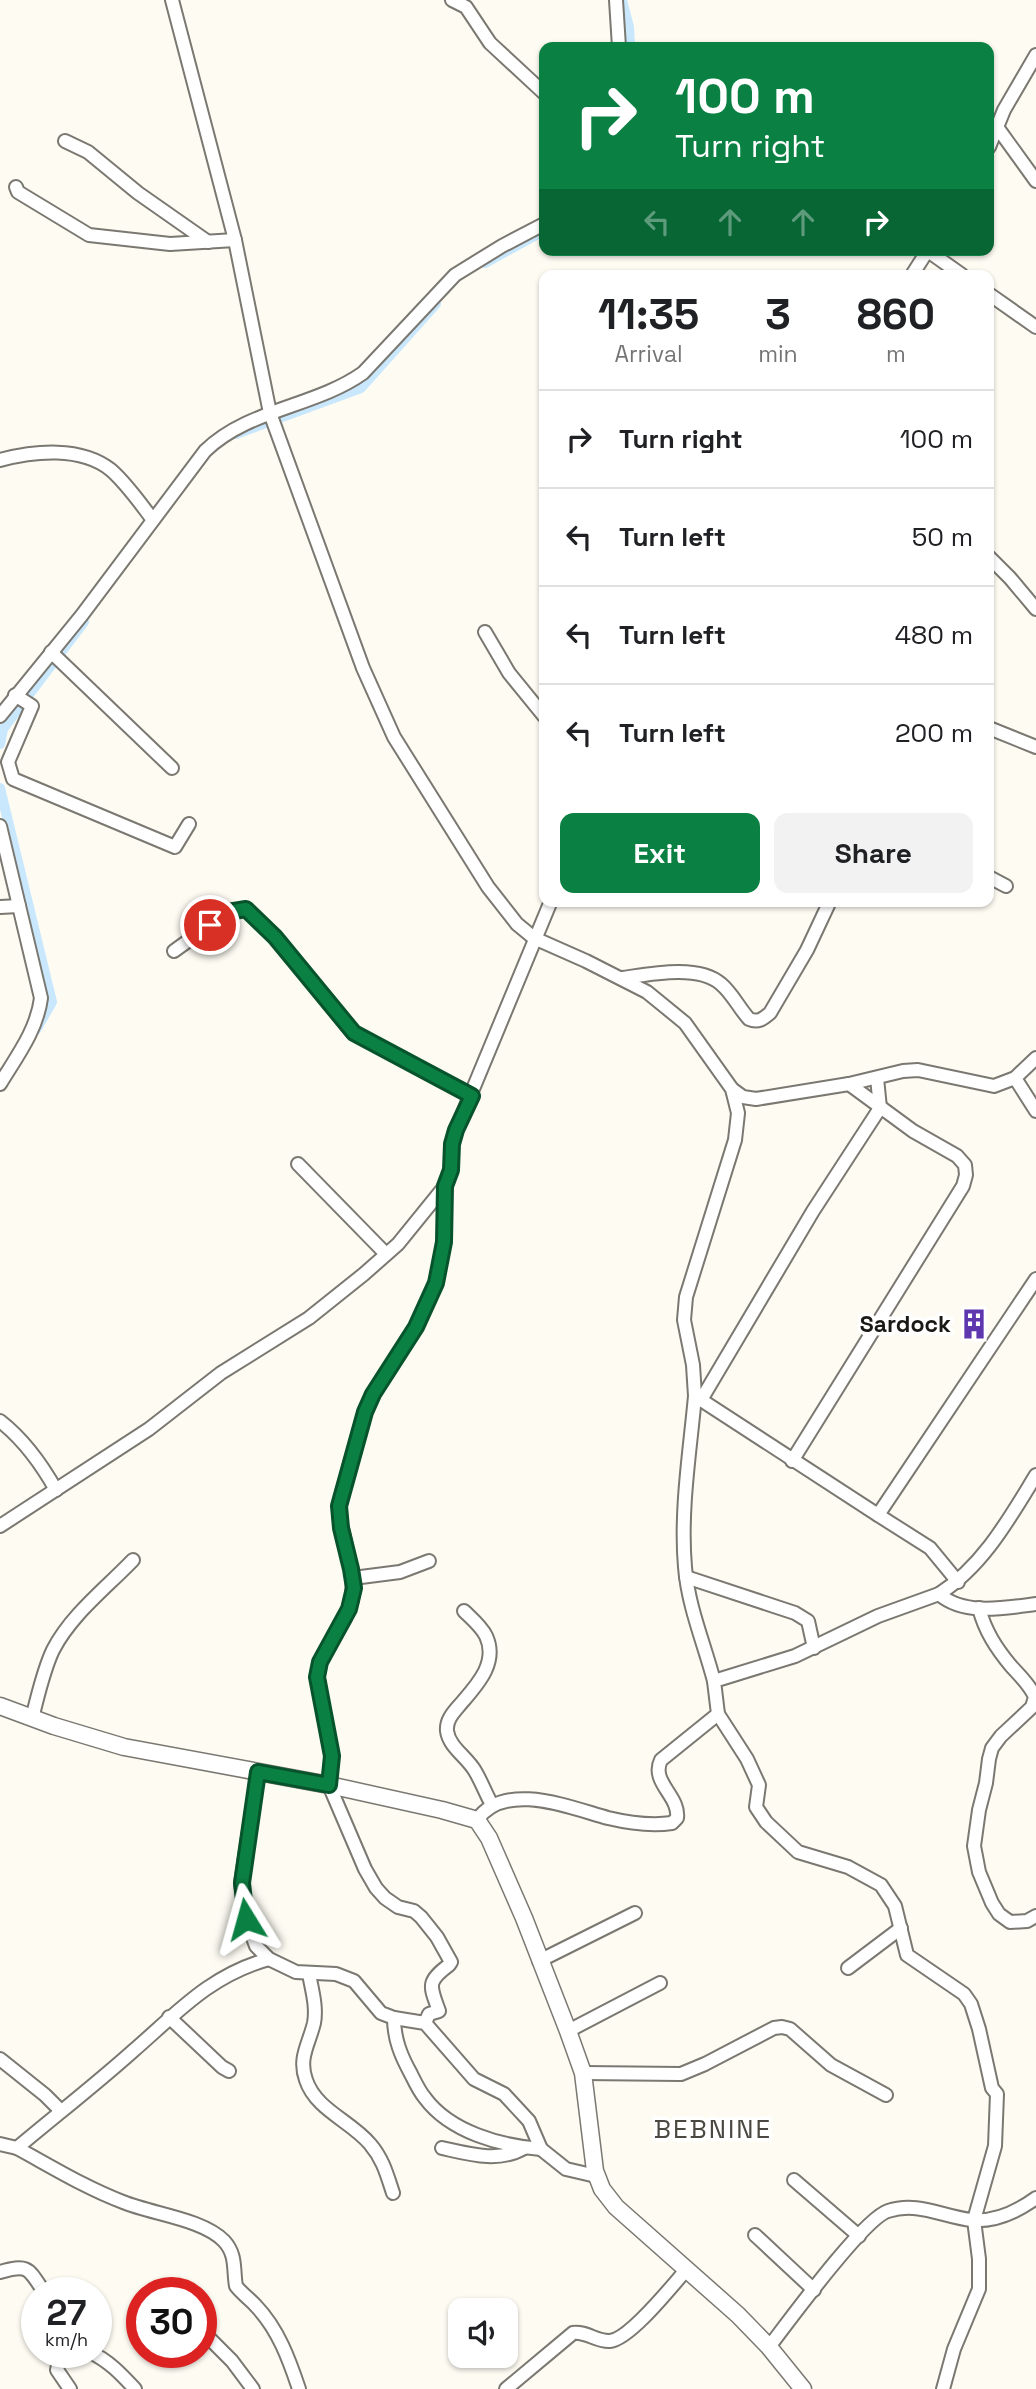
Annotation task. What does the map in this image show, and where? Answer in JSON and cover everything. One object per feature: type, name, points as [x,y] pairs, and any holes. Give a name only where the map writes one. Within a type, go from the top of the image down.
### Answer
[{"type":"main road","points":[[0,1706],[124,1747],[329,1785],[477,1820],[489,1838],[524,1918],[583,2073],[596,2176],[616,2207],[738,2315],[769,2347],[803,2389]]},
{"type":"street","points":[[172,0],[235,240],[270,413],[363,668],[394,737],[488,887],[517,923],[534,938],[623,978],[663,1003],[685,1023],[732,1089],[743,1097],[756,1099],[918,1070],[994,1086],[1015,1078],[1036,1058]]},
{"type":"street","points":[[452,0],[466,7],[489,43],[539,88]]},
{"type":"street","points":[[616,0],[620,42]]},
{"type":"street","points":[[994,134],[1036,55]]},
{"type":"street","points":[[997,127],[1036,181]]},
{"type":"street","points":[[65,141],[88,152],[138,193],[208,242]]},
{"type":"street","points":[[16,187],[18,192],[89,235],[170,244],[235,240]]},
{"type":"street","points":[[0,716],[82,615],[205,451],[216,441],[270,413],[349,383],[363,373],[455,275],[539,227]]},
{"type":"street","points":[[935,256],[955,270]]},
{"type":"street","points":[[994,298],[1036,327]]},
{"type":"street","points":[[0,460],[54,453],[90,459],[109,468],[153,520]]},
{"type":"street","points":[[994,562],[1036,609]]},
{"type":"street","points":[[485,632],[509,673],[539,710]]},
{"type":"street","points":[[51,652],[172,768]]},
{"type":"street","points":[[16,695],[32,706],[8,762],[13,779],[175,846],[189,824]]},
{"type":"street","points":[[994,730],[1036,747]]},
{"type":"street","points":[[0,826],[41,998],[30,1033],[0,1084]]},
{"type":"street","points":[[994,880],[1006,886]]},
{"type":"street","points":[[0,907],[19,905]]},
{"type":"street","points":[[0,1526],[149,1429],[220,1373],[309,1318],[338,1297],[398,1244],[445,1186],[451,1170],[452,1144],[456,1130],[548,907]]},
{"type":"street","points":[[623,978],[695,972],[709,976],[727,990],[749,1019],[763,1019],[770,1013],[796,970],[827,907]]},
{"type":"street","points":[[174,951],[228,912],[246,909],[275,937],[354,1033],[472,1096]]},
{"type":"street","points":[[698,1398],[880,1108],[877,1078]]},
{"type":"street","points":[[1015,1078],[1036,1111]]},
{"type":"street","points":[[792,1461],[963,1186],[966,1175],[965,1165],[957,1156],[880,1108],[849,1084]]},
{"type":"street","points":[[732,1089],[738,1113],[735,1139],[686,1297],[684,1320],[698,1398],[685,1515],[686,1577],[714,1681],[718,1714],[747,1759],[759,1785],[756,1807],[766,1822],[798,1852],[848,1867],[880,1885],[895,1906],[907,1955],[964,1994],[971,2004],[979,2029],[992,2088],[997,2094],[995,2146],[974,2220],[979,2259],[979,2289],[954,2349],[943,2389]]},
{"type":"street","points":[[298,1164],[386,1254]]},
{"type":"street","points":[[425,2023],[429,2014],[439,2011],[430,1986],[432,1980],[451,1962],[437,1937],[414,1911],[398,1907],[376,1888],[365,1869],[329,1785],[332,1756],[317,1677],[320,1662],[349,1609],[354,1588],[341,1528],[341,1497],[365,1412],[373,1394],[416,1327],[436,1283],[444,1242],[445,1186]]},
{"type":"street","points":[[878,1515],[1036,1279]]},
{"type":"street","points":[[698,1398],[930,1548],[958,1582]]},
{"type":"street","points":[[0,1421],[43,1467],[56,1490]]},
{"type":"street","points":[[714,1681],[795,1656],[878,1616],[939,1594],[958,1582],[1001,1533],[1036,1475]]},
{"type":"street","points":[[32,1718],[52,1653],[60,1638],[133,1560]]},
{"type":"street","points":[[353,1578],[400,1572],[429,1561]]},
{"type":"street","points":[[686,1577],[795,1613],[807,1621],[814,1648]]},
{"type":"street","points":[[939,1594],[949,1603],[967,1608],[1036,1604]]},
{"type":"street","points":[[979,1608],[986,1631],[996,1647],[1035,1697],[1032,1707],[1000,1736],[992,1748],[979,1810],[975,1855],[992,1903],[1004,1919],[1020,1923],[1036,1916]]},
{"type":"street","points":[[464,1611],[485,1633],[489,1659],[482,1679],[451,1716],[447,1733],[449,1740],[475,1771],[492,1805]]},
{"type":"street","points":[[477,1820],[483,1811],[492,1805],[511,1800],[534,1800],[570,1805],[636,1824],[672,1823],[677,1818],[677,1810],[659,1778],[659,1764],[718,1714]]},
{"type":"street","points":[[258,1772],[245,1850],[242,1899],[256,1946],[269,1959],[296,1972],[336,1973],[354,1982],[381,2013],[425,2023],[474,2079],[504,2094],[529,2121],[541,2149],[566,2169],[596,2176]]},
{"type":"street","points":[[539,1961],[635,1913]]},
{"type":"street","points":[[848,1968],[901,1928]]},
{"type":"street","points":[[17,2148],[133,2051],[169,2017],[222,1977],[269,1959]]},
{"type":"street","points":[[309,1974],[315,2020],[302,2056],[306,2083],[321,2103],[369,2143],[384,2163],[393,2193]]},
{"type":"street","points":[[568,2031],[660,1983]]},
{"type":"street","points":[[169,2017],[229,2071]]},
{"type":"street","points":[[394,2018],[398,2049],[425,2099],[454,2123],[471,2132],[508,2146],[541,2149]]},
{"type":"street","points":[[583,2073],[681,2074],[765,2032],[782,2027],[790,2029],[831,2065],[886,2095]]},
{"type":"street","points":[[0,2059],[61,2111]]},
{"type":"street","points":[[0,2144],[17,2148],[110,2197],[148,2212],[206,2229],[222,2239],[229,2247],[234,2260],[236,2287],[256,2306],[273,2328],[288,2356],[299,2389]]},
{"type":"street","points":[[442,2148],[492,2157],[508,2155],[524,2148]]},
{"type":"street","points":[[794,2180],[859,2236]]},
{"type":"street","points":[[769,2347],[859,2236],[885,2212],[917,2207],[974,2220],[1013,2213],[1036,2198]]},
{"type":"street","points":[[755,2235],[814,2290]]},
{"type":"street","points":[[0,2273],[13,2267],[23,2268],[34,2277]]},
{"type":"street","points":[[506,2389],[573,2333],[611,2341],[627,2333],[687,2270]]},
{"type":"street","points":[[217,2346],[253,2389]]},
{"type":"street","points":[[112,2365],[135,2389]]},
{"type":"street","points":[[57,2368],[70,2389]]},
{"type":"waterway","points":[[622,0],[630,42]]},
{"type":"waterway","points":[[485,263],[536,235]]},
{"type":"waterway","points":[[236,434],[361,388],[436,304]]},
{"type":"waterway","points":[[0,744],[3,729],[84,622]]},
{"type":"waterway","points":[[0,788],[52,1002],[36,1030]]},
{"type":"place","name":"Sardock","points":[[974,1324]]},
{"type":"district","name":"BEBNINE","points":[[713,2129]]},
{"type":"route","points":[[210,925],[228,912],[246,909],[275,937],[354,1033],[472,1096],[452,1144],[451,1170],[445,1186],[444,1242],[436,1283],[416,1327],[373,1394],[365,1412],[339,1506],[354,1588],[345,1618],[318,1669],[318,1691],[330,1736],[332,1756],[329,1785],[258,1772],[242,1883],[246,1919]]}]
